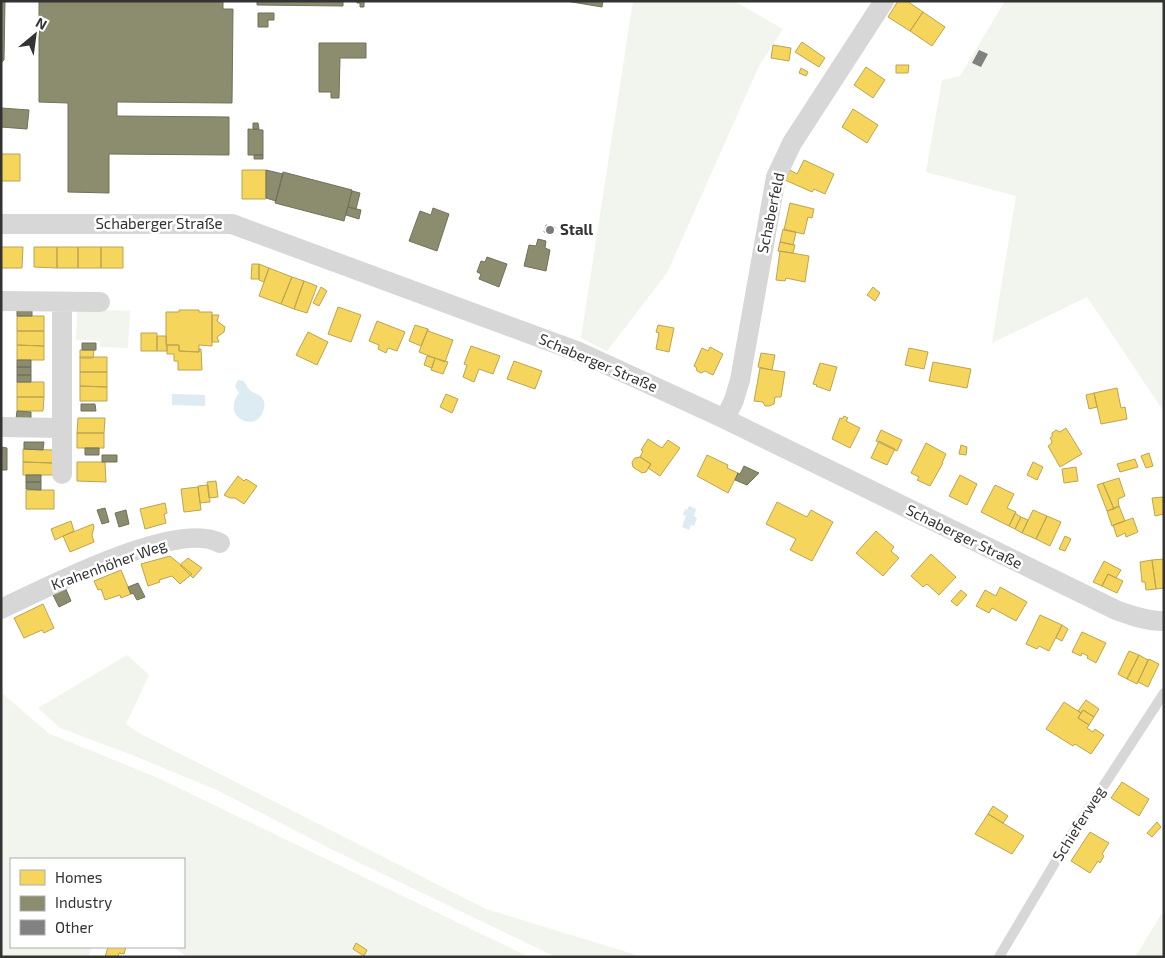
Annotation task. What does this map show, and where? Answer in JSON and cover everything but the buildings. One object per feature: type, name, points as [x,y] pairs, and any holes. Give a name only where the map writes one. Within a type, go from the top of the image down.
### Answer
[{"type":"street","name":"Schaberfeld","points":[[726,419],[740,380],[773,188],[782,164],[792,143],[884,1]]},
{"type":"street","name":"Schaberger Straße","points":[[1,224],[232,224],[579,352],[726,419],[1116,610],[1152,621],[1164,621]]},
{"type":"street","points":[[1,301],[100,302]]},
{"type":"street","points":[[62,302],[62,474]]},
{"type":"street","points":[[1,427],[62,428]]},
{"type":"street","name":"Krahenhöher Weg","points":[[1,609],[74,574],[147,547],[181,539],[195,538],[208,538],[220,543]]},
{"type":"lane","name":"Schieferweg","points":[[999,957],[1069,839],[1164,693]]},
{"type":"shaded area","points":[[633,1],[734,1],[783,29],[759,66],[667,273],[607,351],[581,338]]},
{"type":"shaded area","points":[[1005,1],[1164,1],[1164,412],[1087,297],[992,343],[1016,196],[926,172],[942,80],[960,76]]},
{"type":"shaded area","points":[[77,309],[130,311],[128,348],[100,347],[100,341],[76,340]]},
{"type":"shaded area","points":[[238,380],[244,381],[250,390],[264,400],[263,411],[259,418],[254,421],[242,420],[234,409],[234,402],[239,393],[235,386]]},
{"type":"shaded area","points":[[172,394],[205,395],[205,406],[172,405]]},
{"type":"shaded area","points":[[689,506],[696,509],[694,516],[697,518],[694,526],[691,525],[689,530],[682,527],[686,516],[683,515],[685,509],[687,510]]},
{"type":"shaded area","points":[[127,655],[149,675],[126,724],[139,733],[486,909],[643,957],[556,957],[335,851],[217,790],[60,728],[38,708]]},
{"type":"shaded area","points":[[1,692],[48,733],[160,779],[529,957],[188,957],[174,948],[185,948],[185,858],[10,858],[10,948],[92,948],[88,957],[1,957]]},
{"type":"shaded area","points":[[1164,910],[1164,957],[1135,957]]},
{"type":"place","name":"Stall","points":[[550,230]]}]
